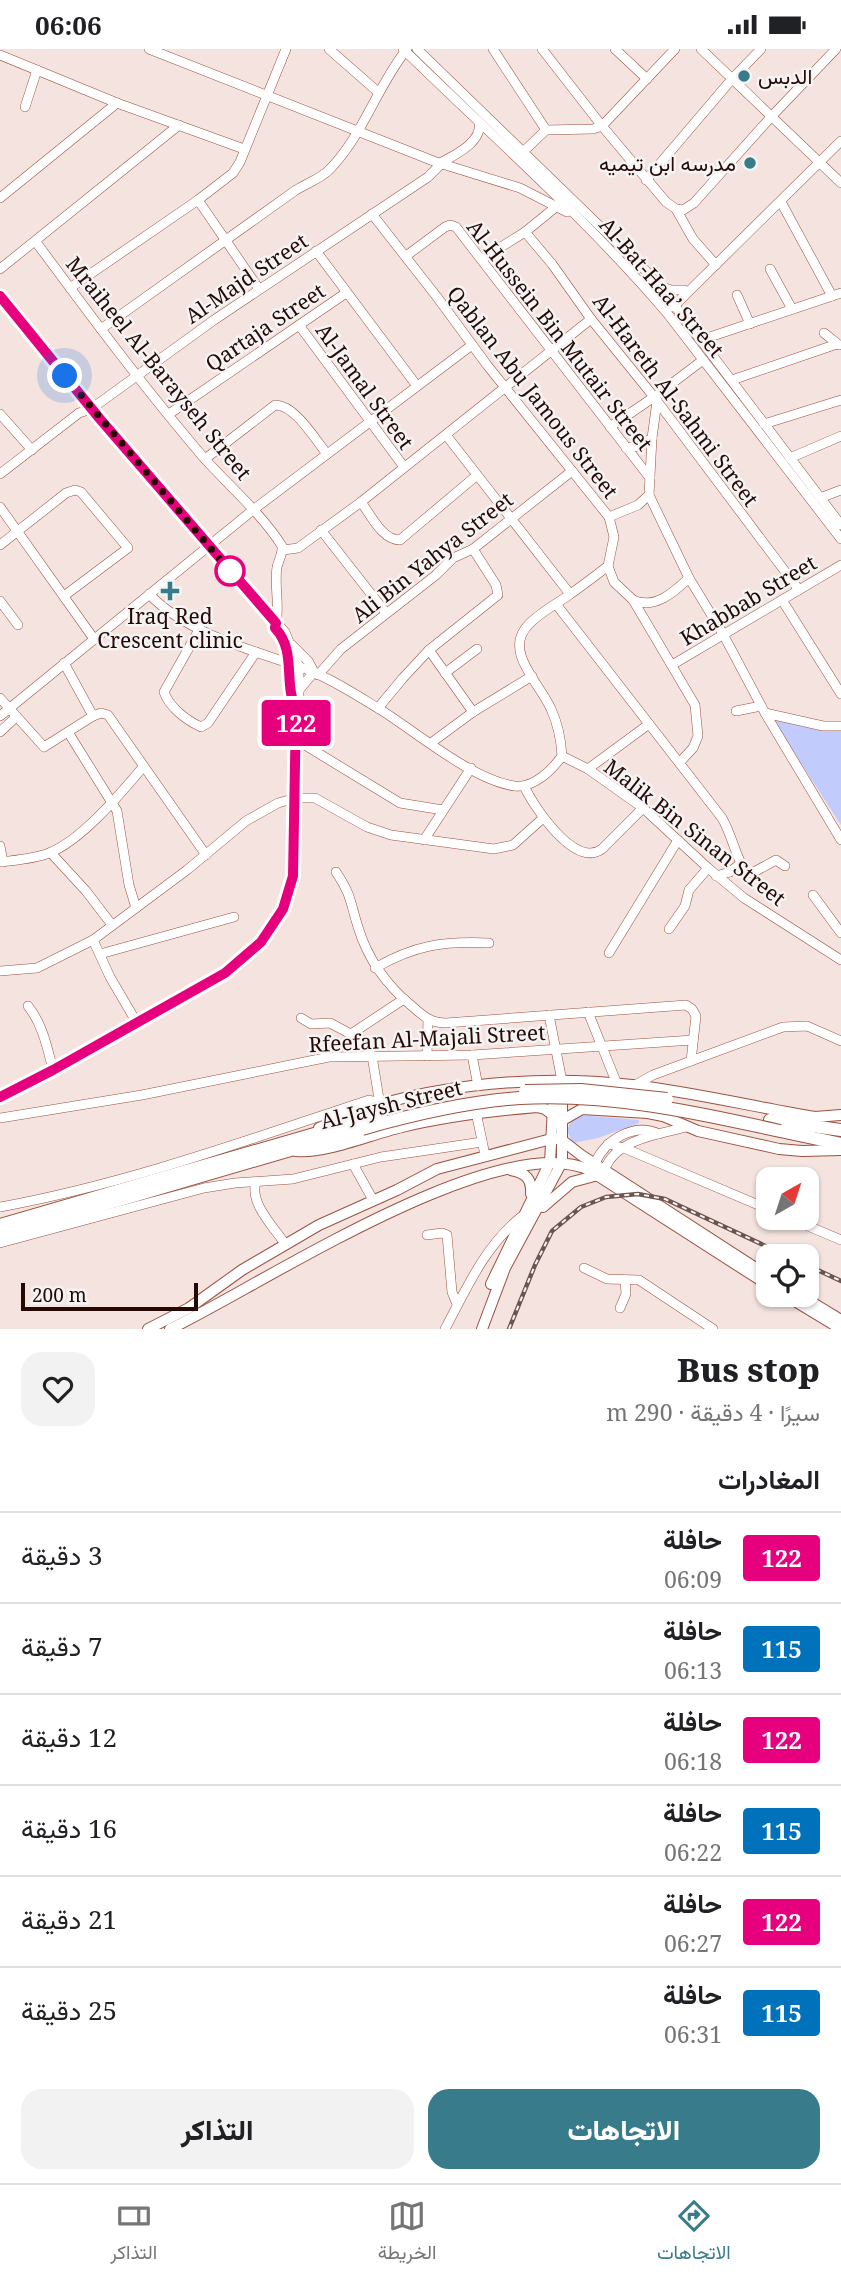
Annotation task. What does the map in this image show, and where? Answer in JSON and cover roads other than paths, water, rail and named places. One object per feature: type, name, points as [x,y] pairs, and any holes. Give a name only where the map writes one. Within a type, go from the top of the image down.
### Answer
[{"type":"highway","name":"Al-Jaysh Street","points":[[0,1225],[304,1136],[355,1118],[470,1095],[545,1089],[618,1093],[770,1120],[827,1123],[841,1130]]},
{"type":"highway","name":"Al-Jaysh Street","points":[[0,1235],[289,1151],[355,1118],[411,1115],[522,1098],[618,1102],[666,1108],[841,1144]]},
{"type":"main road","points":[[482,1329],[550,1162],[556,1139],[558,1081]]},
{"type":"main road","points":[[355,1118],[379,1106],[427,1094],[478,1086],[558,1081],[635,1085],[827,1123],[841,1115]]},
{"type":"main road","points":[[289,1151],[316,1150],[400,1127],[476,1112],[542,1107],[557,1118]]},
{"type":"main road","points":[[557,1118],[582,1109],[655,1114],[687,1127],[779,1149],[841,1150]]},
{"type":"main road","points":[[474,1329],[491,1282],[527,1214],[562,1162],[556,1139]]},
{"type":"main road","points":[[170,1329],[226,1280],[319,1225],[437,1169],[556,1139],[595,1163],[602,1172],[756,1277]]},
{"type":"main road","points":[[148,1329],[184,1317],[312,1250],[415,1201],[473,1178],[550,1162],[562,1162],[602,1172],[756,1268]]},
{"type":"main road","points":[[508,1170],[522,1173],[531,1182],[527,1214]]},
{"type":"main road","points":[[527,1214],[564,1186],[602,1172]]},
{"type":"main road","points":[[805,1307],[841,1329]]},
{"type":"main road","points":[[819,1307],[841,1320]]},
{"type":"street","points":[[149,49],[439,159],[439,167]]},
{"type":"street","points":[[70,288],[233,173],[286,49]]},
{"type":"street","points":[[329,49],[378,92]]},
{"type":"street","name":"Al-Bat-Haa’ Street","points":[[417,49],[658,285],[841,525]]},
{"type":"street","points":[[493,49],[545,130]]},
{"type":"street","points":[[542,49],[646,180],[676,209],[693,239],[716,265]]},
{"type":"street","points":[[615,49],[647,79]]},
{"type":"street","points":[[524,151],[545,130],[593,129],[602,126],[675,49]]},
{"type":"street","points":[[702,49],[841,183]]},
{"type":"street","points":[[646,180],[761,49]]},
{"type":"street","points":[[676,209],[683,210],[694,204],[836,49]]},
{"type":"street","points":[[101,329],[296,190],[329,170],[358,130],[405,50]]},
{"type":"street","name":"Al-Bat-Haa’ Street","points":[[405,50],[579,218],[638,279],[841,540]]},
{"type":"street","points":[[0,55],[117,103],[244,149]]},
{"type":"street","points":[[25,107],[37,70]]},
{"type":"street","points":[[0,198],[117,103]]},
{"type":"street","name":"Al-Majd Street","points":[[0,474],[79,413],[91,409],[259,289],[439,167],[475,139],[479,133],[479,122]]},
{"type":"street","points":[[0,269],[178,125]]},
{"type":"street","points":[[665,311],[716,265],[841,141]]},
{"type":"street","points":[[412,151],[439,167],[454,166],[520,188],[579,218]]},
{"type":"street","points":[[424,157],[428,167],[425,176]]},
{"type":"street","points":[[198,200],[259,289]]},
{"type":"street","points":[[701,340],[837,295],[781,201]]},
{"type":"street","points":[[482,260],[557,207]]},
{"type":"street","name":"Qablan Abu Jamous Street","points":[[372,213],[505,388],[609,517],[614,537],[608,566]]},
{"type":"street","name":"Al-Hussein Bin Mutair Street","points":[[406,255],[445,227],[453,225],[459,230],[650,478]]},
{"type":"street","name":"Al-Hareth Al-Sahmi Street","points":[[525,232],[656,399],[799,590]]},
{"type":"street","name":"Mraiheel Al-Barayseh Street","points":[[36,242],[137,375],[205,459],[253,510],[283,548]]},
{"type":"street","points":[[316,251],[417,386]]},
{"type":"street","points":[[770,269],[792,309]]},
{"type":"street","points":[[658,285],[671,290],[689,289]]},
{"type":"street","name":"Qartaja Street","points":[[169,414],[346,293]]},
{"type":"street","points":[[737,295],[750,324]]},
{"type":"street","points":[[0,296],[91,409],[285,632],[291,645],[299,689],[295,739],[293,876],[289,895],[274,925],[261,942],[236,965],[53,1070],[0,1097]]},
{"type":"street","points":[[296,709],[292,701],[295,666],[275,628],[278,609],[277,571],[283,548],[295,550],[361,502],[591,319]]},
{"type":"street","name":"Al-Jamal Street","points":[[299,325],[404,467]]},
{"type":"street","points":[[824,333],[839,346]]},
{"type":"street","points":[[0,716],[253,510],[472,345]]},
{"type":"street","points":[[732,380],[839,346]]},
{"type":"street","points":[[610,427],[656,399],[703,360]]},
{"type":"street","points":[[656,399],[649,495],[689,578],[723,634],[763,710],[841,840]]},
{"type":"street","points":[[764,424],[841,400]]},
{"type":"street","points":[[205,459],[275,405],[281,405],[291,411],[327,454]]},
{"type":"street","points":[[0,414],[32,450]]},
{"type":"street","points":[[446,435],[570,594]]},
{"type":"street","points":[[790,458],[841,436]]},
{"type":"street","points":[[626,448],[639,446],[652,438]]},
{"type":"street","name":"Ali Bin Yahya Street","points":[[299,689],[341,649],[436,576],[453,558],[473,549],[572,471]]},
{"type":"street","points":[[361,502],[388,537],[400,540],[476,476]]},
{"type":"street","points":[[821,498],[841,489]]},
{"type":"street","points":[[0,545],[66,493],[75,490],[86,496],[128,547],[64,596]]},
{"type":"street","points":[[609,517],[638,505],[649,495]]},
{"type":"street","points":[[0,507],[94,639]]},
{"type":"street","points":[[321,530],[386,613]]},
{"type":"street","points":[[378,708],[429,650],[498,595],[496,585],[473,549]]},
{"type":"street","name":"Khabbab Street","points":[[672,665],[841,565]]},
{"type":"street","points":[[149,594],[167,612],[200,628],[316,674],[378,708],[495,781],[524,786],[546,774],[562,756],[556,720],[521,656],[518,646],[520,638],[530,622],[608,566],[614,582],[633,600],[690,696],[697,713],[696,742],[680,762]]},
{"type":"street","points":[[633,600],[639,603],[660,600],[689,578]]},
{"type":"street","points":[[782,600],[841,694]]},
{"type":"street","points":[[0,601],[18,625]]},
{"type":"street","points":[[556,604],[680,762],[728,829],[740,863],[748,873],[774,860],[785,866]]},
{"type":"street","points":[[200,628],[164,692],[171,704],[187,719],[201,727],[208,723],[256,652]]},
{"type":"street","points":[[291,645],[308,661],[316,674]]},
{"type":"street","points":[[445,673],[477,649]]},
{"type":"street","points":[[429,650],[473,712]]},
{"type":"street","points":[[64,663],[93,716]]},
{"type":"street","points":[[431,743],[473,712],[532,676]]},
{"type":"street","points":[[0,698],[44,747],[93,716],[101,713],[108,715],[206,855]]},
{"type":"street","points":[[736,711],[763,710],[822,726],[841,726]]},
{"type":"street","points":[[0,731],[16,717]]},
{"type":"street","points":[[588,769],[649,724]]},
{"type":"street","points":[[68,732],[113,802],[119,816],[127,874],[136,908]]},
{"type":"street","points":[[295,739],[400,803],[443,810]]},
{"type":"street","name":"Malik Bin Sinan Street","points":[[562,756],[588,769],[643,809],[744,898],[841,960]]},
{"type":"street","points":[[0,846],[2,862],[51,853],[79,833],[113,802],[143,767]]},
{"type":"street","points":[[424,840],[471,768]]},
{"type":"street","points":[[524,786],[542,819],[573,846],[588,855],[602,849],[643,809]]},
{"type":"street","points":[[0,971],[37,968],[93,940],[206,855],[246,821],[278,803],[296,797],[315,798],[381,832],[502,849],[513,845],[542,819]]},
{"type":"street","points":[[609,953],[678,840]]},
{"type":"street","points":[[51,853],[86,891],[111,925]]},
{"type":"street","points":[[716,876],[730,872],[740,863]]},
{"type":"street","points":[[669,929],[685,905],[687,892],[708,868]]},
{"type":"street","points":[[336,872],[350,895],[357,926],[375,968],[404,999],[428,1019],[441,1023],[686,1005],[696,1016],[691,1061]]},
{"type":"street","points":[[813,895],[841,933]]},
{"type":"street","points":[[100,954],[234,917]]},
{"type":"street","points":[[93,940],[110,977],[137,1023]]},
{"type":"street","points":[[375,968],[397,955],[422,946],[449,942],[489,943]]},
{"type":"street","points":[[351,1034],[404,999]]},
{"type":"street","points":[[28,1006],[38,1018],[53,1070]]},
{"type":"street","points":[[587,1012],[617,1084]]},
{"type":"street","points":[[549,1016],[556,1048],[558,1081]]},
{"type":"street","points":[[301,1018],[311,1024],[330,1023],[362,1039],[372,1056],[379,1106]]},
{"type":"street","points":[[427,1056],[428,1019]]},
{"type":"street","points":[[635,1085],[783,1027],[807,1026],[841,1041]]},
{"type":"street","name":"Rfeefan Al-Majali Street","points":[[0,1118],[142,1095],[305,1061],[372,1056],[472,1055],[693,1040]]},
{"type":"street","points":[[472,1055],[478,1086]]},
{"type":"street","points":[[668,1070],[667,1081],[673,1091]]},
{"type":"street","points":[[476,1112],[485,1155]]},
{"type":"street","points":[[0,1207],[70,1193],[216,1150],[355,1118]]},
{"type":"street","points":[[602,1172],[612,1156],[624,1148],[687,1127]]},
{"type":"street","points":[[595,1163],[608,1144],[621,1135],[641,1130],[660,1135]]},
{"type":"street","points":[[0,1243],[204,1188],[293,1179],[381,1157],[482,1142]]},
{"type":"street","points":[[608,1144],[624,1148],[648,1163],[756,1204]]},
{"type":"street","points":[[353,1164],[373,1200]]},
{"type":"street","points":[[256,1182],[255,1199],[285,1244]]},
{"type":"street","points":[[445,1329],[484,1256],[500,1235],[527,1214]]},
{"type":"street","points":[[817,1230],[841,1240]]},
{"type":"street","points":[[427,1235],[447,1235],[452,1292],[457,1304]]},
{"type":"street","points":[[584,1268],[607,1279],[639,1280],[713,1329]]},
{"type":"street","points":[[620,1308],[626,1294],[625,1280]]},
{"type":"railway","points":[[509,1329],[552,1231],[581,1207],[606,1197],[638,1194],[665,1199],[761,1244]]},
{"type":"railway","points":[[819,1271],[841,1281]]},
{"type":"place","name":"الدبس","points":[[744,76]]},
{"type":"place","name":"مدرسه ابن تيميه","points":[[750,163]]},
{"type":"place","name":"Iraq Red Crescent clinic","points":[[170,591]]}]
